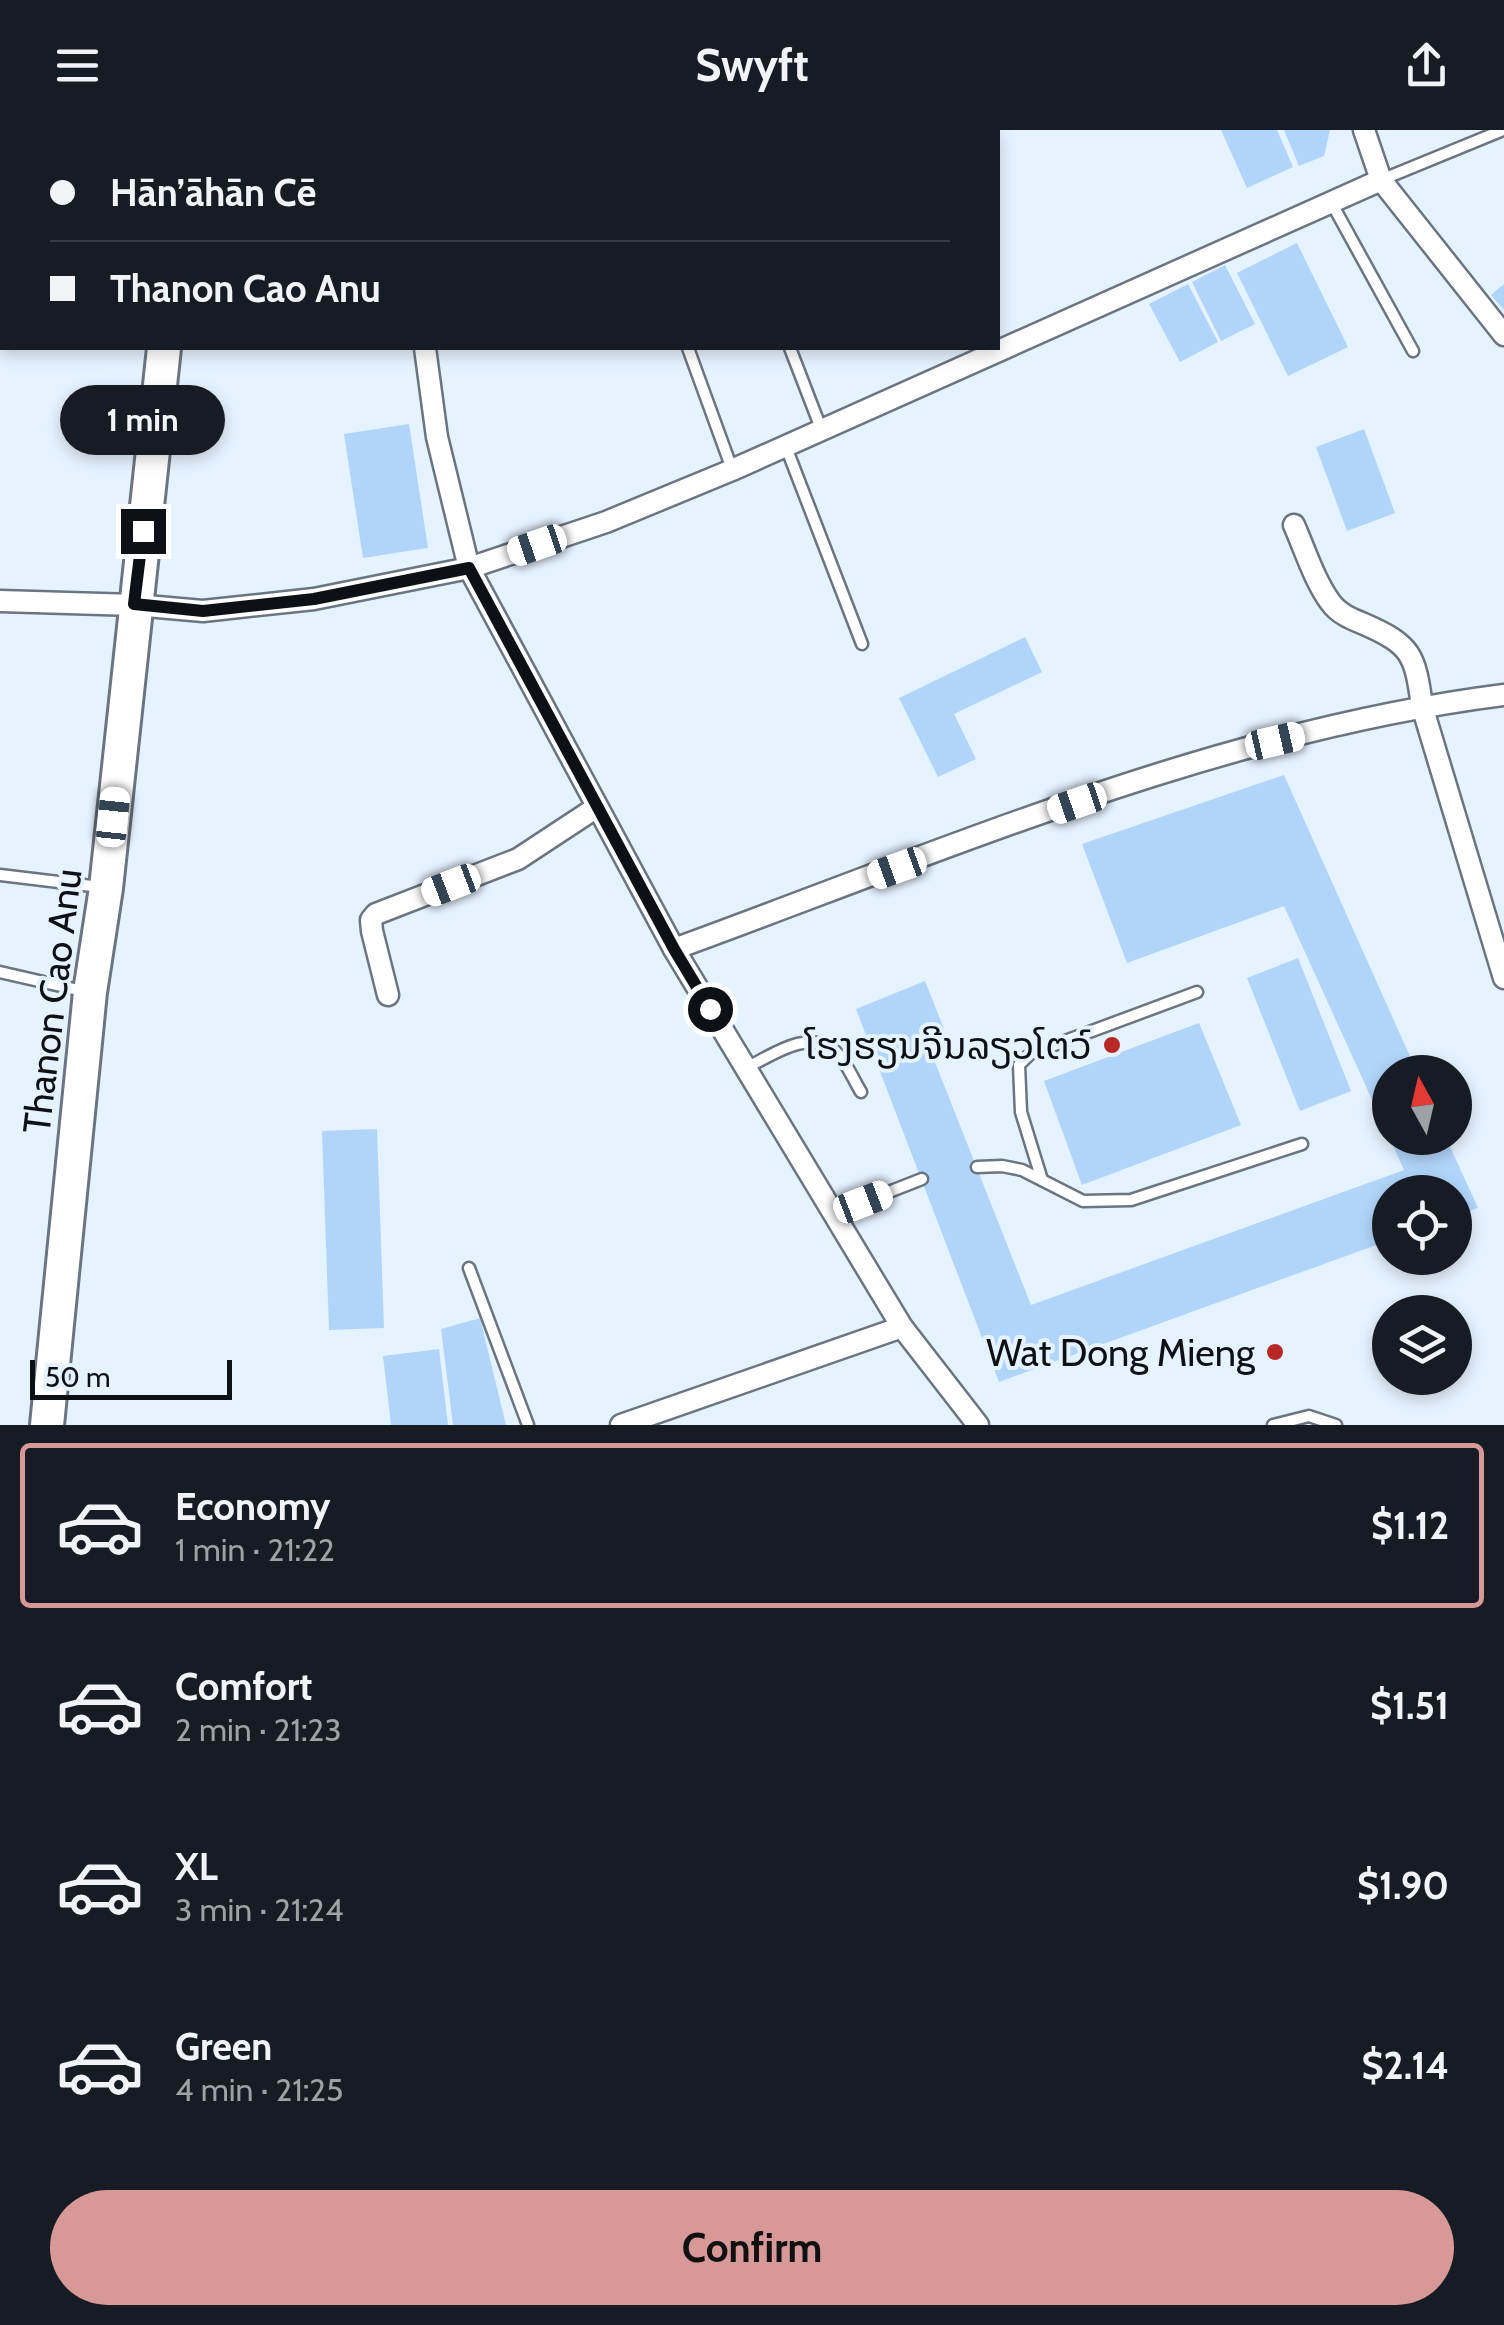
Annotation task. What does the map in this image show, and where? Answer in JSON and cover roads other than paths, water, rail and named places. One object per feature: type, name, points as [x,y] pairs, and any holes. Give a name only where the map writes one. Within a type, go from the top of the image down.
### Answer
[{"type":"main road","name":"Thanon Cao Anu","points":[[47,1425],[90,992],[106,888],[164,350]]},
{"type":"street","points":[[1364,130],[1381,180],[1504,335]]},
{"type":"street","points":[[1000,345],[1381,180]]},
{"type":"street","points":[[425,350],[437,437],[469,568],[674,949],[902,1327],[978,1425]]},
{"type":"street","points":[[0,601],[134,604],[203,611],[314,599],[469,568],[606,522],[732,470],[984,352]]},
{"type":"street","points":[[1294,526],[1330,602],[1344,615],[1406,647],[1417,668],[1422,706],[1504,978]]},
{"type":"street","points":[[674,949],[1045,814],[1238,750],[1422,706],[1504,696]]},
{"type":"street","points":[[388,994],[372,931],[371,920],[376,914],[518,860],[597,807]]},
{"type":"street","points":[[621,1425],[902,1327]]},
{"type":"lane","points":[[1381,180],[1503,130]]},
{"type":"lane","points":[[1332,202],[1413,351]]},
{"type":"lane","points":[[689,350],[732,470]]},
{"type":"lane","points":[[791,350],[822,431]]},
{"type":"lane","points":[[786,447],[862,644]]},
{"type":"lane","points":[[0,874],[106,888]]},
{"type":"lane","points":[[0,972],[90,992]]},
{"type":"lane","points":[[1042,1180],[1021,1112],[1018,1065],[1030,1054],[1197,992]]},
{"type":"lane","points":[[746,1068],[794,1044],[824,1044],[838,1053],[861,1092]]},
{"type":"lane","points":[[976,1167],[1022,1170],[1083,1200],[1131,1200],[1302,1144]]},
{"type":"lane","points":[[834,1214],[922,1180]]},
{"type":"lane","points":[[469,1268],[528,1425]]},
{"type":"lane","points":[[1273,1425],[1309,1416],[1336,1425]]},
{"type":"place","name":"ໂຮງຮຽນຈີນລຽວໂຕວ໌","points":[[1112,1045]]},
{"type":"place","name":"Wat Dong Mieng","points":[[1275,1352]]}]
